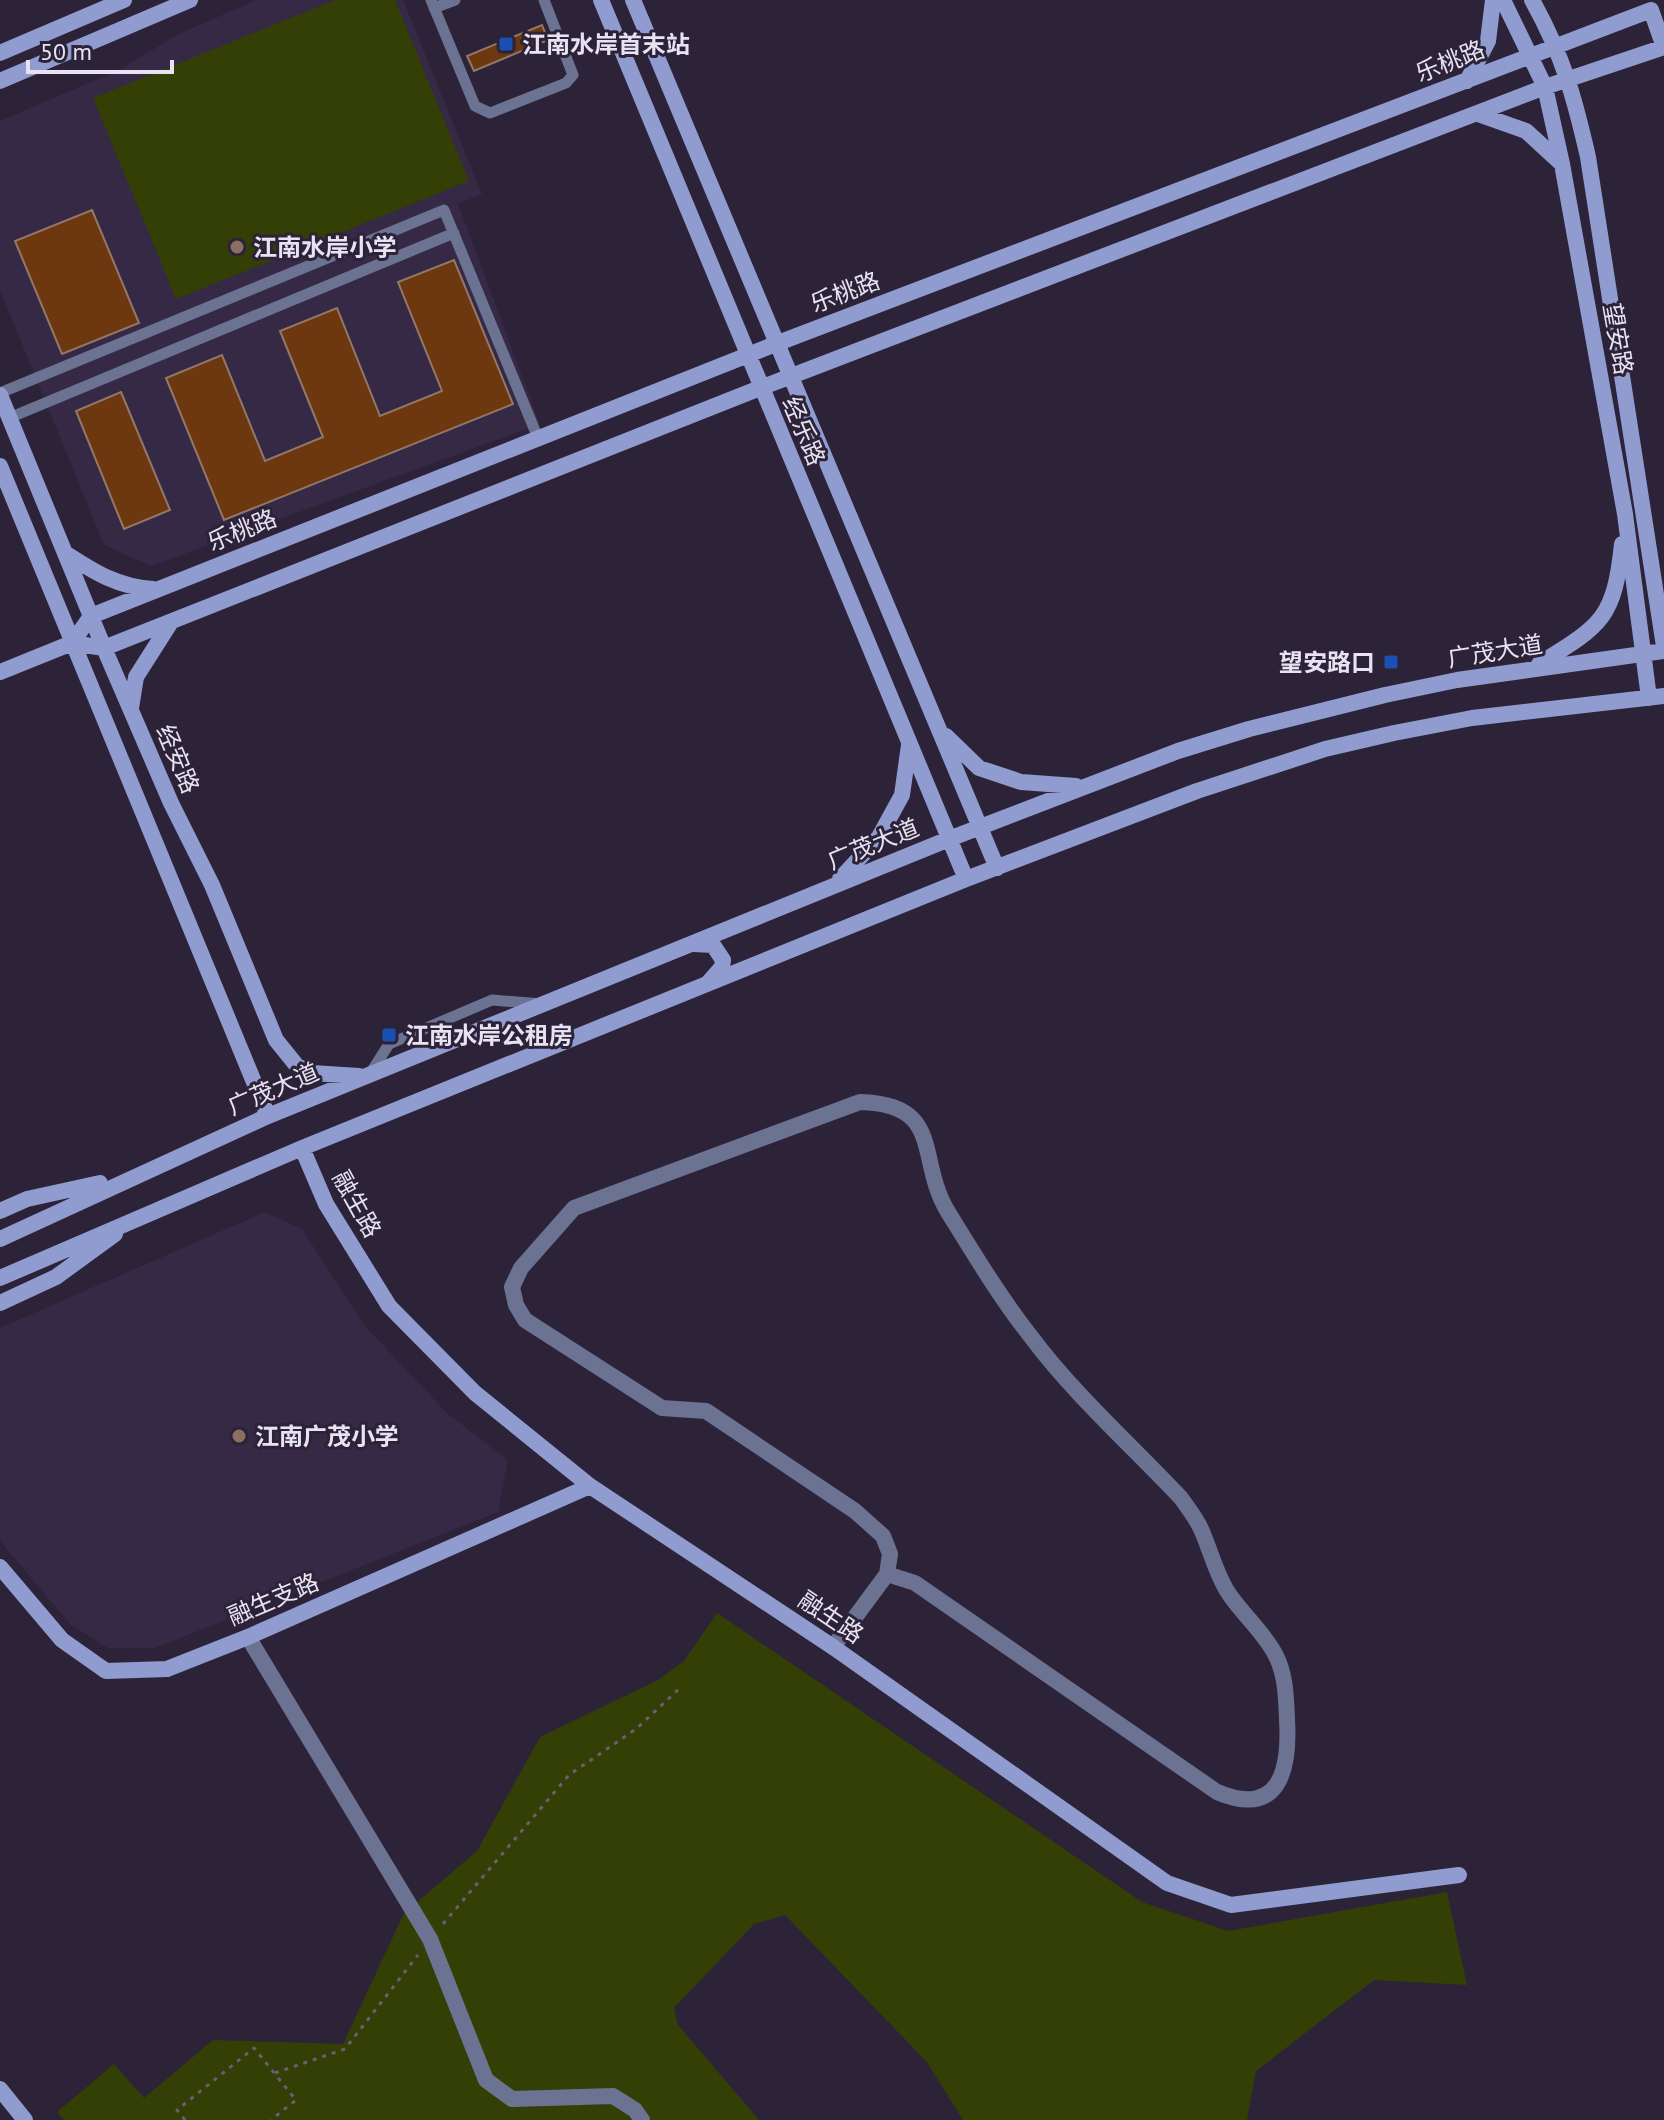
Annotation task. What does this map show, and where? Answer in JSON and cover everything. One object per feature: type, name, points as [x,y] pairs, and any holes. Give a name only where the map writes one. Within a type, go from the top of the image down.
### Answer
[{"type":"street","points":[[0,53],[124,0]]},
{"type":"street","points":[[0,81],[190,0]]},
{"type":"street","name":"经乐路","points":[[601,0],[966,879]]},
{"type":"street","name":"经乐路","points":[[633,0],[997,868]]},
{"type":"street","points":[[1467,81],[1488,41],[1493,0]]},
{"type":"street","name":"望安路","points":[[1503,0],[1532,54],[1545,87],[1562,164],[1625,514],[1642,652],[1656,697]]},
{"type":"street","name":"望安路","points":[[1532,0],[1557,45],[1570,79],[1590,173],[1664,648]]},
{"type":"street","name":"乐桃路","points":[[91,616],[747,355],[1651,10],[1664,47]]},
{"type":"street","points":[[0,672],[72,643],[104,648],[792,375],[1545,87],[1664,47]]},
{"type":"street","points":[[1478,114],[1526,131],[1562,164]]},
{"type":"street","name":"经安路","points":[[0,394],[104,648],[171,803],[212,885],[276,1040],[297,1066],[312,1073],[369,1075]]},
{"type":"street","points":[[0,466],[268,1116]]},
{"type":"street","points":[[1531,669],[1591,630],[1607,611],[1617,591],[1625,514]]},
{"type":"street","points":[[65,553],[101,577],[128,588],[159,589]]},
{"type":"street","points":[[1651,561],[1664,578]]},
{"type":"street","points":[[72,643],[91,616]]},
{"type":"street","points":[[131,709],[136,677],[172,621]]},
{"type":"street","name":"广茂大道","points":[[0,1239],[129,1177],[268,1116],[1081,786],[1192,747],[1315,711],[1457,680],[1664,648]]},
{"type":"street","points":[[0,1278],[302,1148],[966,879],[1197,791],[1325,749],[1472,718],[1656,697]]},
{"type":"street","points":[[939,729],[979,768],[1021,782],[1081,786]]},
{"type":"street","points":[[834,885],[879,837],[902,795],[909,743]]},
{"type":"street","points":[[690,944],[713,945],[719,951],[722,967],[707,984]]},
{"type":"street","points":[[833,1647],[887,1574],[890,1554],[883,1536],[855,1511],[706,1411],[662,1408],[525,1320],[516,1305],[512,1287],[521,1268],[574,1208],[860,1102],[888,1103],[911,1115],[925,1141],[945,1208],[1032,1339],[1181,1498],[1201,1528],[1226,1590],[1276,1655],[1285,1687],[1288,1749],[1285,1771],[1276,1787],[1261,1798],[1238,1800],[1217,1792],[915,1583],[887,1574]]},
{"type":"street","name":"融生路","points":[[302,1148],[326,1204],[389,1306],[475,1393],[590,1486],[833,1647],[1167,1883],[1231,1905],[1459,1875]]},
{"type":"street","name":"广茂大道","points":[[0,1211],[27,1199],[129,1177]]},
{"type":"street","points":[[0,1303],[56,1277],[143,1214]]},
{"type":"street","name":"融生支路","points":[[0,1567],[62,1640],[106,1671],[167,1669],[248,1637],[590,1486]]},
{"type":"street","points":[[248,1637],[430,1939],[486,2080],[512,2099],[613,2096],[635,2110],[642,2120]]},
{"type":"street","points":[[0,2089],[25,2120]]},
{"type":"lane","points":[[447,0],[455,0]]},
{"type":"lane","points":[[455,0],[432,4],[475,106],[490,113],[566,83],[573,75],[544,0]]},
{"type":"lane","points":[[0,394],[444,210],[538,438]]},
{"type":"lane","points":[[9,418],[454,233]]},
{"type":"path","points":[[275,2073],[345,2049],[430,1939],[569,1775],[636,1729],[680,1688]]},
{"type":"path","points":[[185,2120],[177,2110],[254,2048],[296,2100],[271,2120]]},
{"type":"shaded area","name":"江南水岸小学","points":[[256,0],[403,0],[482,194],[458,204],[540,424],[151,566],[104,545],[0,290],[0,121],[119,70],[177,35]]},
{"type":"shaded area","name":"江南广茂小学","points":[[265,1212],[302,1229],[364,1325],[447,1413],[508,1460],[498,1512],[155,1648],[108,1648],[70,1624],[0,1541],[0,1328]]},
{"type":"green space","points":[[335,0],[395,0],[469,181],[176,299],[93,98]]},
{"type":"green space","points":[[717,1613],[1142,1902],[1228,1931],[1447,1892],[1467,1985],[1374,1980],[1256,2071],[1247,2120],[963,2120],[926,2061],[785,1915],[754,1924],[674,2008],[678,2025],[759,2120],[64,2120],[57,2112],[114,2064],[144,2098],[213,2040],[343,2044],[404,1913],[477,1851],[540,1737],[658,1680],[684,1661]]},
{"type":"building","points":[[542,25],[548,40],[474,71],[467,56]]},
{"type":"building","points":[[92,210],[139,323],[62,354],[15,241]]},
{"type":"building","points":[[454,260],[513,404],[224,520],[166,378],[222,355],[265,461],[323,437],[280,331],[337,308],[380,416],[442,391],[398,282]]},
{"type":"building","points":[[121,392],[170,510],[124,529],[76,411]]},
{"type":"place","name":"江南水岸首末站","points":[[506,44]]},
{"type":"place","name":"江南水岸小学","points":[[237,247]]},
{"type":"place","name":"望安路口","points":[[1391,662]]},
{"type":"place","name":"江南水岸公租房","points":[[389,1035]]},
{"type":"place","name":"江南广茂小学","points":[[239,1436]]}]
